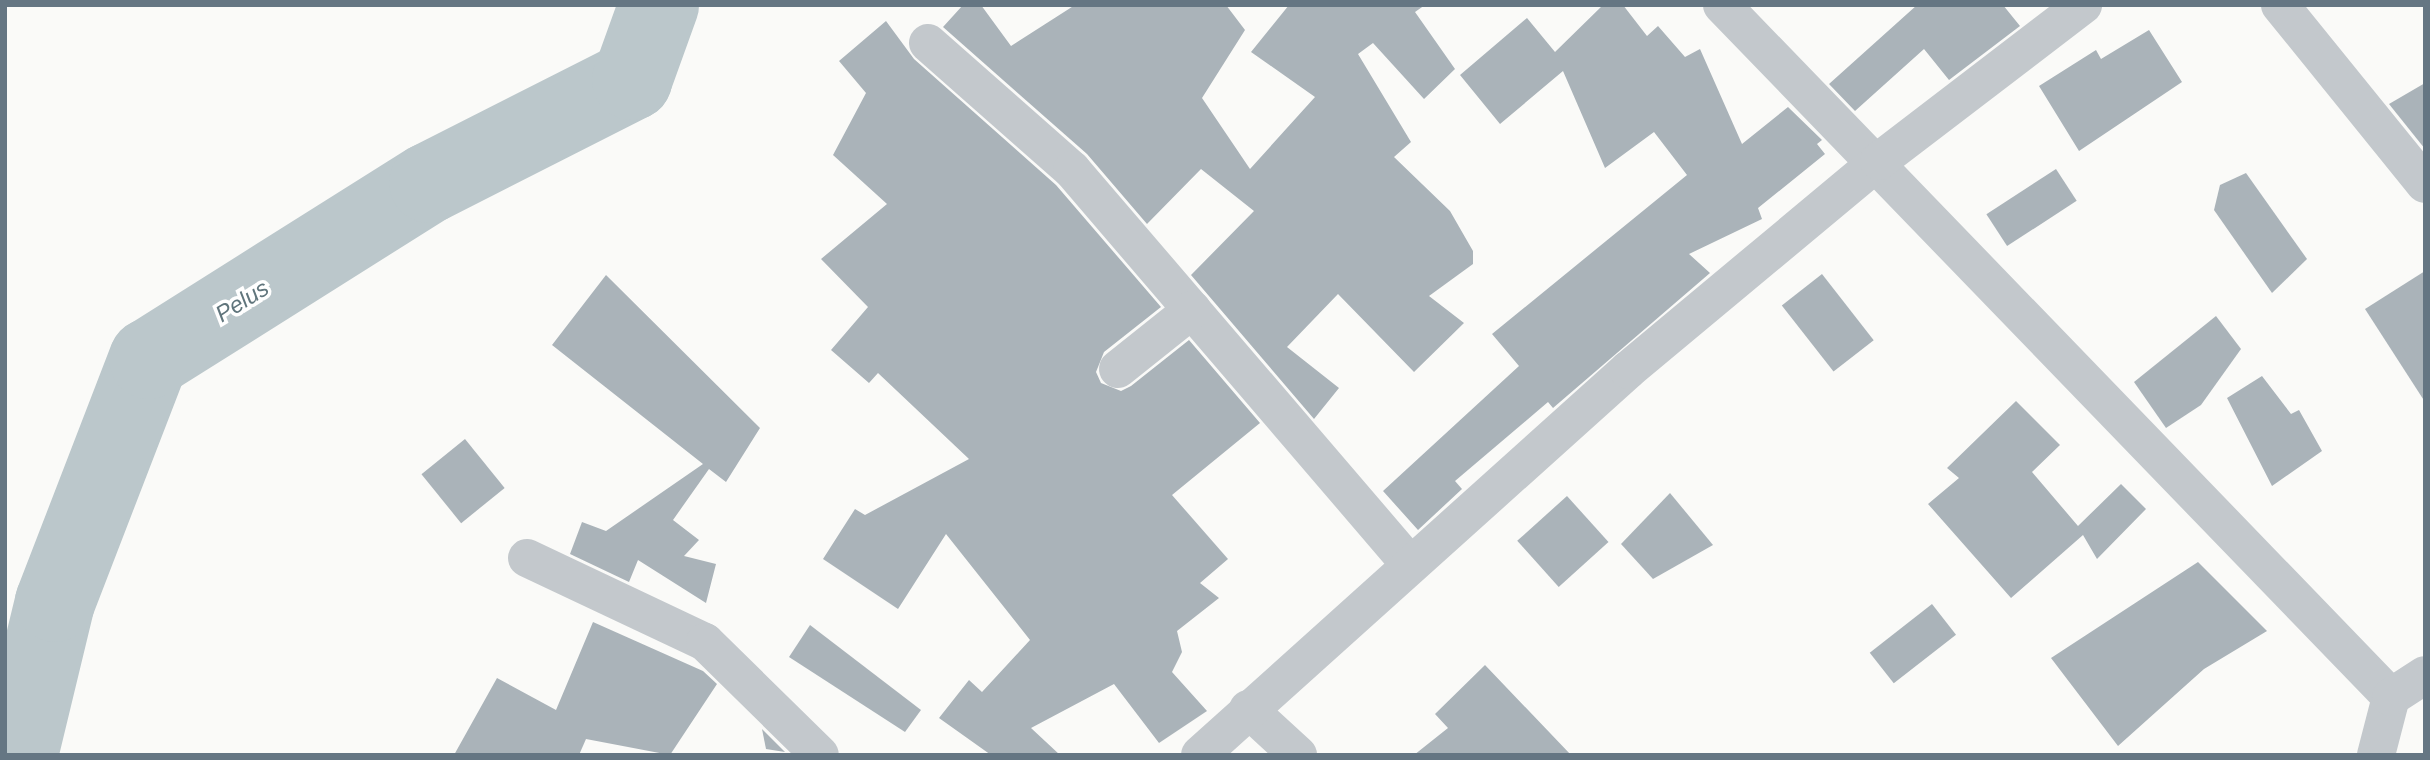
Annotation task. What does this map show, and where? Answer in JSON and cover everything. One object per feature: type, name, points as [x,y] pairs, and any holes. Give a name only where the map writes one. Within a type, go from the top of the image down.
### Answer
[{"type":"street","points":[[1722,5],[1879,161],[2391,697]]},
{"type":"street","points":[[1200,755],[1408,562],[1879,161],[2083,5]]},
{"type":"street","points":[[2280,5],[2425,184]]},
{"type":"street","points":[[928,43],[1072,170],[1408,562]]},
{"type":"street","points":[[1118,369],[1192,310]]},
{"type":"street","points":[[527,558],[705,642],[820,755]]},
{"type":"street","points":[[2376,755],[2391,697],[2425,675]]},
{"type":"street","points":[[1248,709],[1298,755]]},
{"type":"building","points":[[963,5],[981,5],[1011,46],[1075,5],[1226,5],[1245,30],[1202,98],[1250,169],[1315,97],[1251,52],[1289,5],[1425,5],[1415,12],[1455,69],[1424,99],[1373,43],[1358,54],[1411,142],[1394,157],[1450,211],[1473,251],[1473,264],[1429,296],[1464,323],[1414,372],[1338,294],[1287,347],[1339,388],[1314,419],[1191,275],[1254,211],[1201,169],[1147,224],[1087,154],[943,27]]},
{"type":"building","points":[[1603,5],[1623,5],[1647,36],[1658,26],[1685,57],[1700,49],[1742,144],[1788,107],[1822,140],[1817,144],[1825,154],[1758,208],[1762,219],[1689,254],[1710,273],[1553,408],[1548,402],[1455,481],[1462,489],[1418,530],[1383,491],[1519,366],[1492,334],[1687,175],[1654,132],[1605,168],[1563,71],[1500,124],[1460,75],[1527,18],[1555,52]]},
{"type":"building","points":[[1917,5],[2003,5],[2020,26],[1949,80],[1924,49],[1855,111],[1829,84]]},
{"type":"building","points":[[886,21],[914,59],[1056,185],[1161,307],[1104,352],[1096,372],[1101,383],[1121,391],[1189,340],[1260,423],[1172,495],[1228,559],[1200,583],[1219,598],[1177,631],[1182,652],[1172,672],[1207,711],[1159,743],[1114,684],[1031,728],[1060,755],[991,755],[939,718],[969,680],[982,692],[1030,640],[946,534],[898,609],[823,559],[855,509],[865,515],[969,459],[878,373],[869,383],[831,350],[868,307],[821,259],[887,204],[833,155],[866,93],[839,61]]},
{"type":"building","points":[[2149,30],[2182,82],[2079,151],[2039,86],[2096,50],[2101,59]]},
{"type":"building","points":[[2425,83],[2425,149],[2389,104]]},
{"type":"building","points":[[2056,169],[2077,201],[2007,246],[1986,214]]},
{"type":"building","points":[[2246,173],[2307,259],[2272,293],[2214,210],[2220,185]]},
{"type":"building","points":[[2425,271],[2425,402],[2365,309]]},
{"type":"building","points":[[1822,274],[1874,340],[1834,372],[1782,305]]},
{"type":"building","points":[[606,275],[760,428],[726,482],[709,469],[673,520],[699,540],[684,556],[716,564],[706,603],[638,560],[629,582],[570,554],[582,522],[606,531],[703,464],[552,345]]},
{"type":"building","points":[[2216,316],[2241,349],[2201,405],[2166,428],[2134,382]]},
{"type":"building","points":[[2262,376],[2291,414],[2299,410],[2322,451],[2272,486],[2227,398]]},
{"type":"building","points":[[2016,401],[2060,445],[2032,472],[2078,526],[2121,484],[2146,509],[2097,559],[2083,535],[2011,598],[1928,504],[1959,478],[1947,468]]},
{"type":"building","points":[[465,439],[505,488],[461,523],[421,474]]},
{"type":"building","points":[[1670,493],[1713,545],[1653,579],[1621,544]]},
{"type":"building","points":[[1567,496],[1608,542],[1559,587],[1517,541]]},
{"type":"building","points":[[2198,562],[2267,631],[2204,669],[2118,746],[2051,658]]},
{"type":"building","points":[[1932,604],[1956,635],[1894,683],[1870,653]]},
{"type":"building","points":[[593,622],[703,671],[717,684],[670,755],[586,739],[579,755],[454,755],[497,678],[556,710]]},
{"type":"building","points":[[810,625],[921,710],[905,732],[789,657]]},
{"type":"building","points":[[1485,665],[1571,755],[1414,755],[1448,728],[1435,714]]},
{"type":"building","points":[[762,729],[785,752],[766,749]]},
{"type":"waterway","name":"Pelus","points":[[18,755],[55,602],[149,359],[429,183],[632,80],[659,5]]}]
